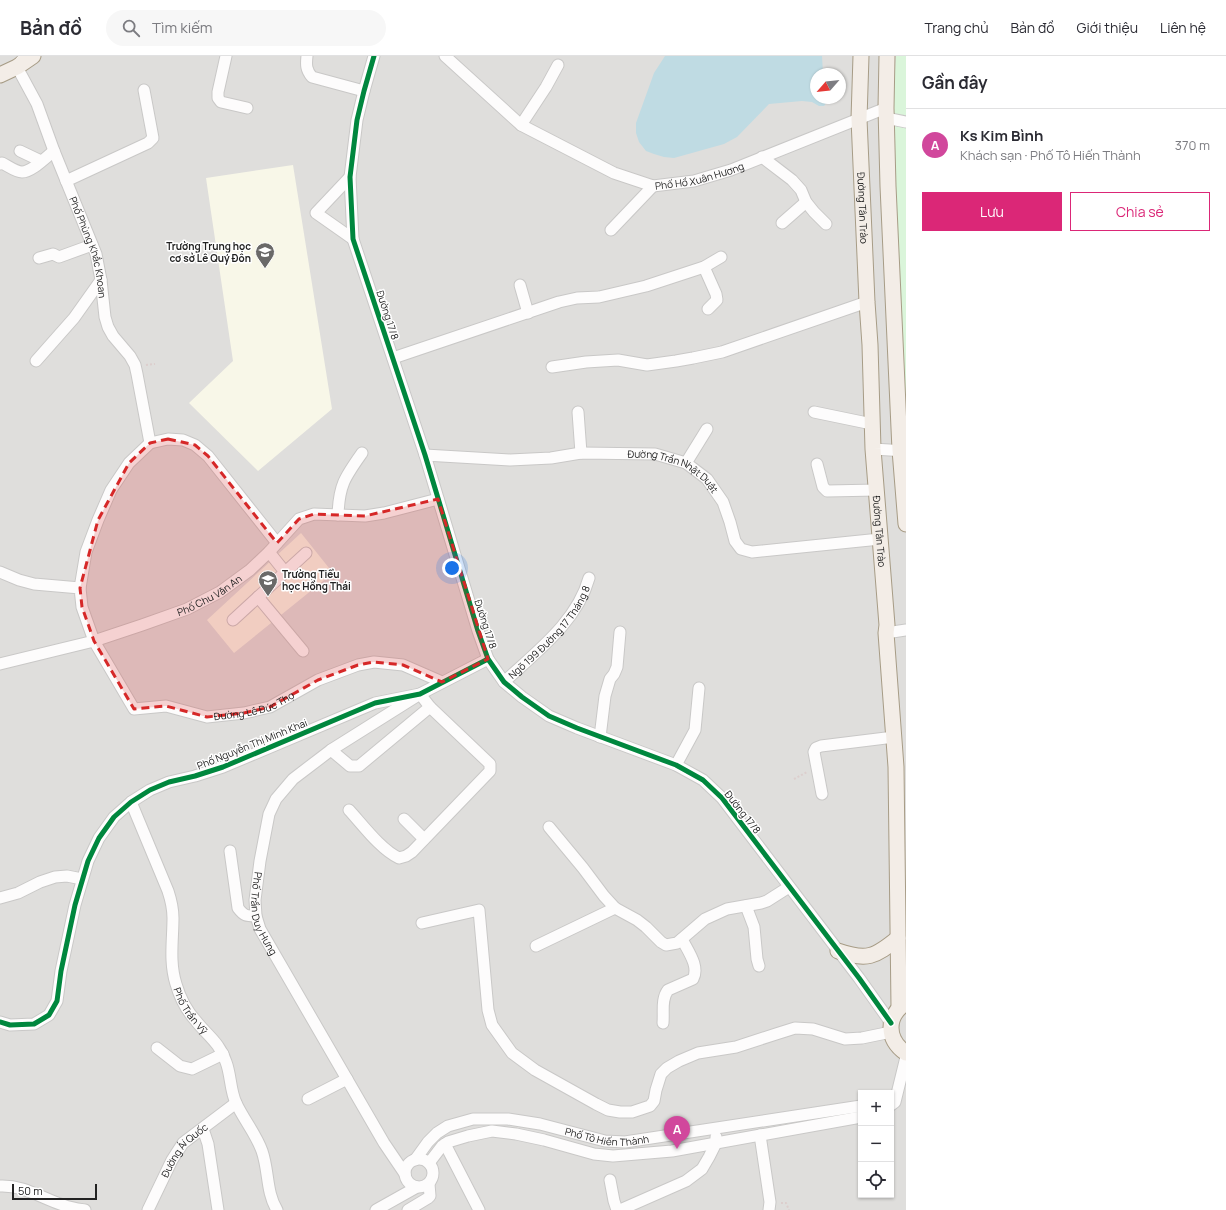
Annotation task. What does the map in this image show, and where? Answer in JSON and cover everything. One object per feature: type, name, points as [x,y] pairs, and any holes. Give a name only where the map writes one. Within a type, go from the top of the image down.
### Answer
[{"type":"main road","points":[[0,75],[20,62],[33,56]]},
{"type":"main road","name":"Đường Tân Trào","points":[[861,56],[859,119],[866,302],[870,345],[873,449],[887,625],[886,632],[896,767],[898,938],[903,1005]]},
{"type":"main road","points":[[887,56],[886,113],[888,186],[906,524]]},
{"type":"main road","points":[[838,951],[853,956],[866,957],[884,950],[898,938]]},
{"type":"main road","points":[[903,1005],[894,1014],[891,1027],[894,1041],[899,1048],[906,1053]]},
{"type":"street","points":[[226,56],[218,98],[221,102],[247,108]]},
{"type":"street","points":[[307,56],[306,66],[312,77],[364,91]]},
{"type":"street","name":"Đường 17/8","points":[[374,56],[357,120],[350,176],[353,239],[425,455],[478,631],[488,659],[504,682],[549,716],[600,737],[676,765],[702,780],[722,798],[838,951],[891,1027]]},
{"type":"street","name":"Phố Hồ Xuân Hương","points":[[445,56],[521,125],[614,173],[653,186],[694,181],[731,170],[859,119],[886,113]]},
{"type":"street","name":"Phố Phùng Khắc Khoan","points":[[20,62],[96,254],[108,327],[113,336],[130,356],[136,370],[150,443]]},
{"type":"street","points":[[521,125],[546,87],[558,65]]},
{"type":"street","points":[[66,181],[148,143],[153,138],[144,90]]},
{"type":"street","points":[[886,113],[906,122]]},
{"type":"street","points":[[20,151],[41,161]]},
{"type":"street","points":[[0,164],[2,163],[23,172],[30,170],[54,151]]},
{"type":"street","points":[[762,158],[792,180],[801,190],[806,202],[826,224]]},
{"type":"street","points":[[350,176],[316,213],[353,239]]},
{"type":"street","points":[[612,230],[653,186]]},
{"type":"street","points":[[782,223],[806,202]]},
{"type":"street","points":[[39,258],[53,254],[59,256],[92,245]]},
{"type":"street","points":[[392,358],[559,302],[577,298],[599,297],[646,286],[704,267],[721,257]]},
{"type":"street","points":[[704,267],[716,294],[717,300],[708,309]]},
{"type":"street","points":[[36,361],[70,324],[101,280]]},
{"type":"street","points":[[520,285],[528,313]]},
{"type":"street","points":[[552,367],[586,362],[618,360],[647,365],[722,352],[866,302]]},
{"type":"street","points":[[578,412],[581,453]]},
{"type":"street","points":[[814,412],[872,424]]},
{"type":"street","points":[[686,463],[707,429]]},
{"type":"street","points":[[94,641],[82,607],[80,588],[86,552],[111,490],[128,463],[150,443],[168,439],[184,440],[195,445],[208,456],[277,543]]},
{"type":"street","points":[[873,449],[903,450]]},
{"type":"street","points":[[338,515],[339,499],[342,487],[346,477],[362,453]]},
{"type":"street","name":"Đường Trần Nhật Duật","points":[[425,455],[510,460],[551,458],[581,453],[655,454],[686,463],[707,479],[723,502],[735,542],[741,549],[752,552],[880,539]]},
{"type":"street","points":[[817,464],[823,487],[827,491],[877,490]]},
{"type":"street","name":"Phố Chu Văn An","points":[[0,664],[94,641],[187,609],[220,592],[250,570],[269,552],[298,519],[314,514],[365,516],[384,513],[438,499]]},
{"type":"street","points":[[269,552],[285,572]]},
{"type":"street","points":[[233,620],[306,553]]},
{"type":"street","points":[[0,572],[19,580],[34,584],[80,588]]},
{"type":"street","name":"Ngõ 199 Đường 17 Tháng 8","points":[[504,682],[550,640],[570,616],[586,589],[589,578]]},
{"type":"street","points":[[258,597],[303,652]]},
{"type":"street","points":[[886,632],[906,630]]},
{"type":"street","points":[[600,737],[605,696],[610,679],[617,667],[620,632]]},
{"type":"street","name":"Đường Lê Đức Thọ","points":[[94,641],[134,709],[166,706],[207,717],[270,707],[318,680],[358,665],[374,662],[403,666],[442,682]]},
{"type":"street","name":"Phố Nguyễn Thị Minh Khai","points":[[0,1022],[10,1025],[34,1024],[49,1015],[57,1001],[61,971],[75,905],[88,861],[99,838],[114,817],[131,802],[150,790],[169,782],[223,767],[375,703],[420,694],[488,659]]},
{"type":"street","points":[[676,765],[694,734],[699,688]]},
{"type":"street","points":[[348,810],[378,842],[392,855],[399,858],[412,852],[490,771],[490,764],[488,761],[430,707],[420,694]]},
{"type":"street","name":"Phố Trần Duy Hưng","points":[[405,1174],[384,1143],[260,929],[256,916],[255,900],[269,814],[276,799],[293,779],[330,750],[420,694]]},
{"type":"street","points":[[330,750],[350,766],[359,766],[430,707]]},
{"type":"street","points":[[822,794],[814,752],[816,748],[821,746],[894,737]]},
{"type":"street","name":"Phố Trần Vỹ","points":[[131,802],[172,903],[173,917],[171,956],[175,982],[182,1002],[196,1022],[212,1037],[223,1054],[236,1103],[263,1153],[270,1191],[277,1210]]},
{"type":"street","points":[[404,819],[424,839]]},
{"type":"street","points":[[549,827],[615,908],[637,920],[666,945],[677,943],[705,918],[727,909],[767,901],[789,887]]},
{"type":"street","points":[[230,851],[238,908],[246,916],[256,916]]},
{"type":"street","points":[[0,898],[18,893],[40,882],[55,877],[67,876],[82,879]]},
{"type":"street","points":[[746,906],[754,927],[759,966]]},
{"type":"street","points":[[536,946],[615,908]]},
{"type":"street","points":[[422,923],[478,910],[488,1010],[492,1025],[512,1053],[535,1070],[608,1110],[632,1112],[650,1106],[654,1101],[661,1074],[667,1068],[679,1061],[698,1053],[736,1047],[795,1028],[813,1029],[845,1039],[862,1038],[891,1027]]},
{"type":"street","points":[[664,1023],[664,998],[668,990],[692,978],[694,975],[694,964],[682,939]]},
{"type":"street","points":[[157,1048],[180,1066],[192,1069],[223,1054]]},
{"type":"street","points":[[894,1103],[906,1058]]},
{"type":"street","points":[[308,1099],[347,1079]]},
{"type":"street","name":"Đường Ái Quốc","points":[[148,1210],[172,1160],[183,1143],[236,1103]]},
{"type":"street","name":"Phố Tô Hiến Thành","points":[[405,1174],[407,1166],[415,1160],[428,1142],[437,1133],[448,1126],[473,1119],[508,1119],[540,1124],[605,1141],[624,1142],[858,1106]]},
{"type":"street","name":"Phố Tô Hiến Thành","points":[[445,1144],[468,1136],[492,1131],[516,1134],[594,1154],[613,1156],[672,1151],[858,1119]]},
{"type":"street","points":[[203,1129],[208,1144],[218,1210]]},
{"type":"street","points":[[620,1210],[686,1181],[702,1169],[710,1157],[716,1143],[716,1129]]},
{"type":"street","points":[[760,1135],[770,1202],[769,1210]]},
{"type":"street","points":[[429,1163],[445,1144],[479,1210]]},
{"type":"street","points":[[376,1210],[417,1187],[429,1184],[432,1180],[433,1171],[429,1163],[423,1160],[415,1160]]},
{"type":"street","points":[[405,1174],[410,1184],[417,1187]]},
{"type":"street","points":[[610,1180],[617,1210]]},
{"type":"street","points":[[408,1210],[430,1196],[429,1184]]},
{"type":"street","points":[[0,1186],[11,1186],[24,1189],[64,1206],[85,1210]]},
{"type":"path","points":[[794,779],[817,768]]},
{"type":"highlighted area","points":[[168,439],[195,445],[208,456],[277,543],[299,519],[314,514],[365,516],[438,499],[488,659],[442,682],[403,665],[374,662],[358,665],[318,680],[270,707],[244,713],[207,717],[166,706],[134,709],[94,641],[82,607],[80,588],[98,520],[129,463],[150,443]]},
{"type":"shaded area","points":[[0,56],[906,56],[906,1210],[0,1210]]},
{"type":"shaded area","name":"Trường Trung học cơ sở Lê Quý Đôn","points":[[293,165],[332,409],[258,471],[189,403],[233,361],[206,178]]},
{"type":"shaded area","name":"Trường Tiểu học Hồng Thái","points":[[301,533],[333,573],[234,653],[207,620]]},
{"type":"green space","points":[[896,56],[906,56],[906,419],[887,186]]},
{"type":"water","points":[[665,56],[822,56],[823,68],[810,68],[810,102],[802,101],[769,104],[737,137],[724,144],[674,158],[664,157],[646,151],[639,142],[636,133],[636,123],[654,73]]},
{"type":"water","points":[[816,104],[826,104],[824,106]]},
{"type":"cycle path","points":[[374,56],[357,120],[350,177],[353,239],[425,455],[478,631],[488,659],[504,682],[549,716],[676,765],[703,780],[722,798],[859,978],[891,1023]]},
{"type":"cycle path","points":[[0,1022],[10,1025],[34,1024],[49,1015],[57,1001],[61,971],[75,905],[88,861],[99,838],[114,817],[131,802],[150,790],[169,782],[223,767],[375,703],[420,694],[488,659]]},
{"type":"place","name":"Trường Trung học cơ sở Lê Quý Đôn","points":[[265,269]]},
{"type":"place","name":"Trường Tiểu học Hồng Thái","points":[[268,597]]},
{"type":"place","name":"Ks Kim Bình","points":[[677,1149]]}]
